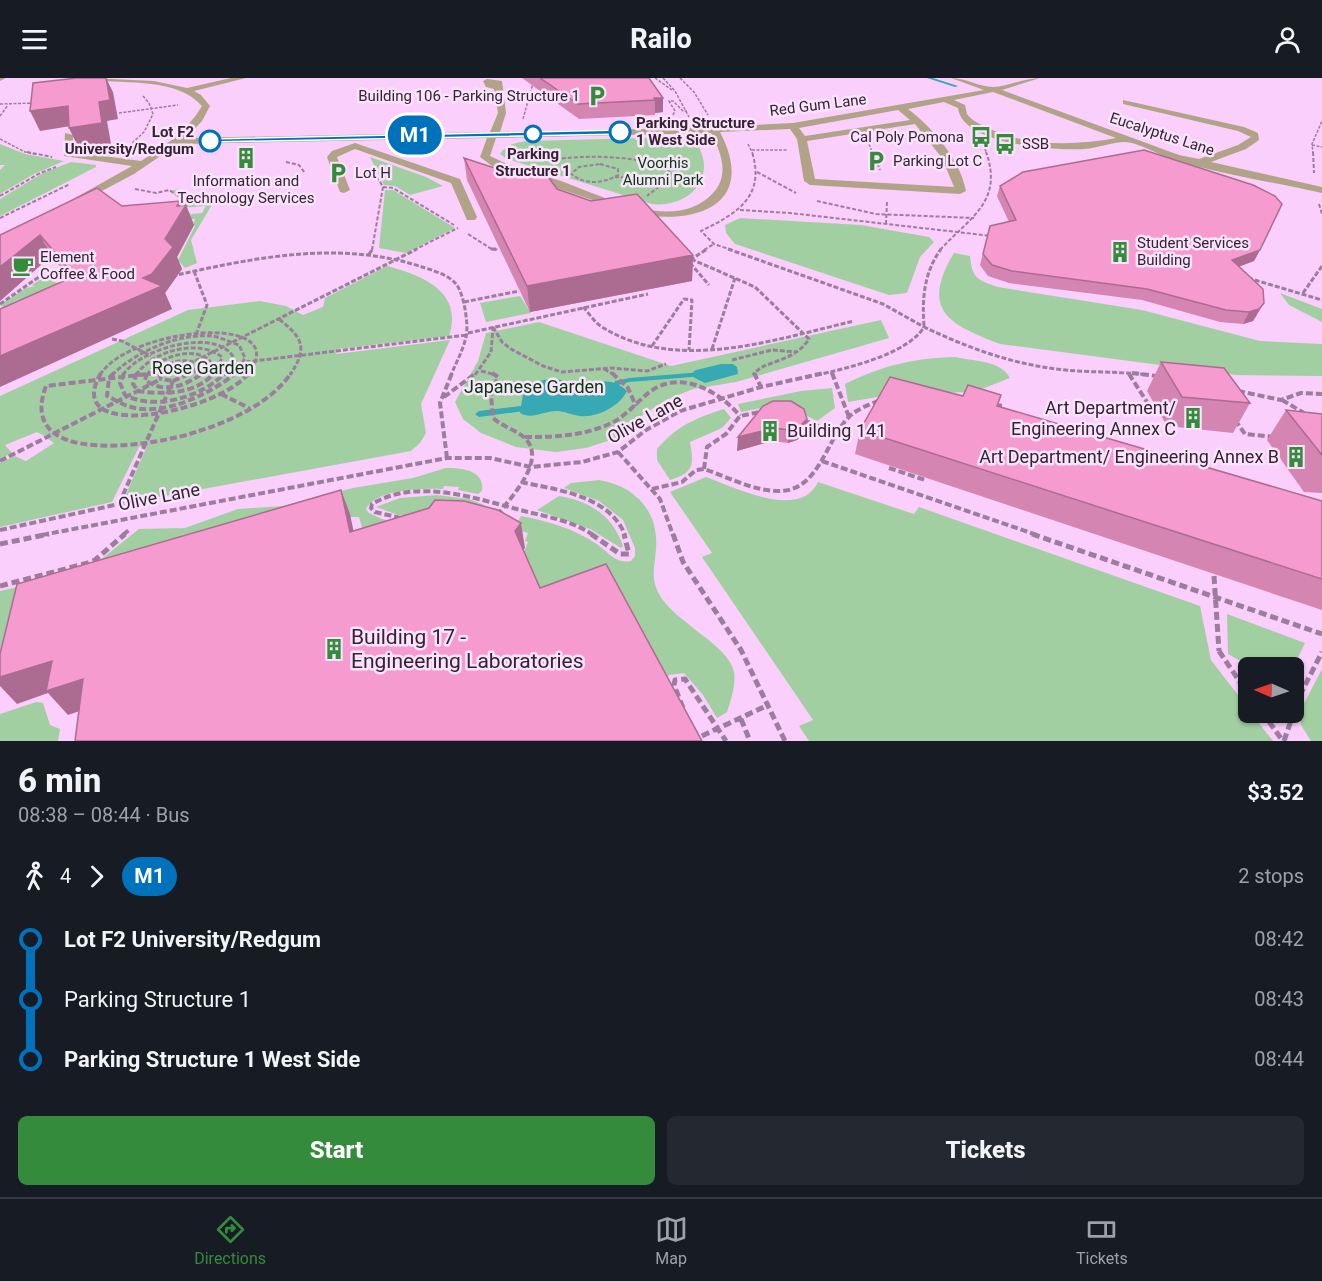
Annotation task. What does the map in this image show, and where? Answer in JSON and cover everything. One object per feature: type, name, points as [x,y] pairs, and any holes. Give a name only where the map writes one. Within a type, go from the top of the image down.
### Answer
[{"type":"street","points":[[69,205],[143,164],[194,125],[203,115],[206,106],[198,96],[188,90],[156,84],[93,78]]},
{"type":"street","points":[[188,90],[242,78]]},
{"type":"street","name":"Eucalyptus Lane","points":[[955,78],[996,90],[1126,139],[1198,163],[1318,190]]},
{"type":"street","name":"Red Gum Lane","points":[[174,141],[793,126],[946,100],[996,90],[1036,78]]},
{"type":"street","points":[[497,87],[501,97],[502,112],[485,154],[488,160],[641,211],[679,214],[703,208],[716,198],[727,181],[729,165],[714,129]]},
{"type":"street","points":[[946,100],[978,114],[993,124],[1017,133],[1097,144]]},
{"type":"street","points":[[1198,163],[1242,147],[1256,138],[1250,132],[1212,122],[1126,102],[1131,111],[1156,119],[1202,125],[1212,122]]},
{"type":"street","points":[[962,107],[963,115],[978,128],[1005,138],[1052,145],[1097,144],[1126,139]]},
{"type":"street","points":[[793,126],[802,139],[810,181],[814,183],[960,191],[952,168],[918,121],[901,108]]},
{"type":"street","points":[[802,139],[918,121]]},
{"type":"street","points":[[412,127],[450,126]]},
{"type":"street","points":[[68,135],[68,154],[143,164]]},
{"type":"street","points":[[344,190],[332,157],[336,153],[384,136]]},
{"type":"street","points":[[335,137],[456,181],[471,216]]},
{"type":"path","points":[[655,78],[675,91]]},
{"type":"path","points":[[680,78],[704,106],[714,129]]},
{"type":"path","points":[[521,128],[534,79]]},
{"type":"path","points":[[673,115],[675,111],[669,101],[673,101],[683,111],[687,111]]},
{"type":"path","points":[[0,104],[41,102]]},
{"type":"path","points":[[0,116],[8,104]]},
{"type":"path","points":[[119,113],[183,104]]},
{"type":"path","points":[[1322,121],[1320,133],[1312,145],[1322,214]]},
{"type":"path","points":[[924,327],[922,294],[933,260],[975,219],[993,182],[992,164],[982,145]]},
{"type":"path","points":[[1312,145],[1322,147]]},
{"type":"path","points":[[752,150],[805,151]]},
{"type":"path","points":[[368,254],[374,248],[383,187],[365,155],[374,152]]},
{"type":"path","points":[[586,155],[592,164]]},
{"type":"path","points":[[539,162],[586,155],[613,155],[665,165],[671,173],[646,196]]},
{"type":"path","points":[[285,162],[303,167],[306,173]]},
{"type":"path","points":[[615,177],[619,172],[618,169],[607,165],[592,164],[574,169],[571,174],[577,179],[589,182],[615,177],[667,179]]},
{"type":"path","points":[[0,196],[39,173],[60,165]]},
{"type":"path","points":[[757,172],[802,196]]},
{"type":"path","points":[[383,187],[393,188],[493,250],[498,249]]},
{"type":"path","points":[[131,189],[156,194],[169,190],[186,201],[175,204]]},
{"type":"path","points":[[811,199],[858,213],[888,217],[975,219]]},
{"type":"path","points":[[740,210],[790,213],[999,237]]},
{"type":"path","points":[[279,319],[292,326],[301,338],[302,356],[294,370],[280,388],[250,409],[200,431],[144,444],[96,445],[72,441],[54,434],[43,422],[39,409],[46,386],[159,373],[168,365],[183,360],[195,362],[234,341],[458,228]]},
{"type":"path","points":[[709,285],[688,261],[714,244],[884,304],[924,327],[976,351],[1023,364],[1057,369],[1161,376]]},
{"type":"path","points":[[166,277],[254,258],[296,253],[334,252],[397,259],[437,272],[456,284],[464,302],[468,334],[440,403],[447,458]]},
{"type":"path","points":[[691,259],[755,287],[809,339],[805,348],[757,369],[753,375],[761,387]]},
{"type":"path","points":[[1303,293],[1322,266]]},
{"type":"path","points":[[183,360],[207,305],[194,271]]},
{"type":"path","points":[[0,304],[46,272],[67,283]]},
{"type":"path","points":[[1241,276],[1322,300]]},
{"type":"path","points":[[712,349],[735,278]]},
{"type":"path","points":[[464,302],[519,291]]},
{"type":"path","points":[[0,461],[161,379],[173,381],[188,376],[197,368],[468,334],[648,294]]},
{"type":"path","points":[[652,346],[684,299],[692,300],[689,350]]},
{"type":"path","points":[[583,307],[600,326],[627,339],[652,346],[689,350],[712,349],[854,321]]},
{"type":"path","points":[[493,327],[502,342],[511,349],[543,366],[562,372],[604,369],[647,371],[666,364]]},
{"type":"path","points":[[443,398],[481,371],[494,345],[493,327]]},
{"type":"path","name":"Olive Lane","points":[[0,544],[133,516],[447,458],[490,458],[531,467],[582,462],[618,452],[646,430],[680,411],[761,387],[831,372],[895,351],[918,337],[924,327]]},
{"type":"path","points":[[215,331],[244,336],[252,341],[257,352],[257,361],[238,383],[223,394],[198,405],[157,415],[116,414],[103,408],[94,400],[93,390],[97,380],[112,364],[138,348],[176,335],[197,332],[215,331]]},
{"type":"path","points":[[212,336],[234,341],[242,346],[246,355],[240,372],[215,390],[197,398],[160,408],[126,407],[114,403],[107,396],[109,378],[126,361],[167,343],[194,337],[212,336]]},
{"type":"path","points":[[112,339],[138,348],[168,365]]},
{"type":"path","points":[[204,342],[225,346],[231,351],[234,364],[209,387],[163,401],[137,400],[127,396],[119,385],[122,377],[136,362],[150,355],[191,343],[204,342]]},
{"type":"path","points":[[189,348],[215,351],[222,357],[221,365],[202,383],[167,394],[138,391],[133,384],[134,376],[142,366],[156,358],[189,348]]},
{"type":"path","points":[[732,360],[772,350],[798,352]]},
{"type":"path","points":[[186,354],[205,356],[210,361],[210,367],[195,380],[170,387],[150,385],[145,380],[146,374],[162,361],[186,354]]},
{"type":"path","points":[[195,362],[197,368]]},
{"type":"path","points":[[604,369],[620,378],[632,390],[636,406]]},
{"type":"path","points":[[481,371],[495,374],[498,377],[491,395],[493,418],[525,437],[533,451],[531,467],[495,519]]},
{"type":"path","points":[[831,372],[839,382],[844,407],[849,417]]},
{"type":"path","points":[[159,373],[161,379]]},
{"type":"path","points":[[1129,373],[1147,402]]},
{"type":"path","points":[[188,376],[250,409]]},
{"type":"path","points":[[119,504],[173,381]]},
{"type":"path","points":[[525,437],[563,435],[607,426],[624,416],[655,388],[663,383],[677,381],[723,397],[740,416]]},
{"type":"path","points":[[1228,389],[1281,400],[1313,418]]},
{"type":"path","points":[[1281,400],[1301,393],[1322,394]]},
{"type":"path","points":[[652,489],[682,482],[696,470],[704,469],[766,489],[790,491],[803,485],[822,461],[849,417],[870,405],[887,399]]},
{"type":"path","points":[[992,404],[1004,406]]},
{"type":"path","points":[[704,469],[706,447],[726,434],[740,416],[761,411]]},
{"type":"path","points":[[1229,413],[1245,434],[1278,438]]},
{"type":"path","points":[[799,418],[838,434]]},
{"type":"path","points":[[618,452],[660,499],[683,562],[741,650],[766,706],[785,741]]},
{"type":"path","points":[[822,461],[1322,634]]},
{"type":"path","points":[[889,468],[925,480]]},
{"type":"path","points":[[410,519],[375,512],[371,508],[372,504],[404,494],[441,492],[505,504],[564,521],[586,531],[620,554],[629,554],[629,546],[615,518],[601,506],[579,496],[521,482]]},
{"type":"path","points":[[0,530],[133,501]]},
{"type":"path","points":[[0,586],[95,560],[130,529]]},
{"type":"path","points":[[1214,576],[1219,651],[1238,679]]},
{"type":"path","points":[[1284,741],[1299,697],[1322,652]]},
{"type":"path","points":[[688,717],[674,685],[675,680],[680,678],[685,679],[692,688],[726,741]]},
{"type":"path","points":[[692,728],[694,740],[766,706]]},
{"type":"path","points":[[741,719],[750,741]]},
{"type":"path","points":[[1270,723],[1284,741]]},
{"type":"green space","name":"Voorhis Alumni Park","points":[[679,137],[697,142],[703,160],[703,176],[694,191],[687,196],[661,204],[652,204],[507,159],[500,154],[509,146],[529,141]]},
{"type":"green space","points":[[0,144],[25,154],[64,161],[34,174],[0,194],[0,170],[5,165],[0,165]]},
{"type":"green space","points":[[370,157],[426,177],[443,186],[410,195],[395,186],[384,185]]},
{"type":"green space","points":[[71,162],[96,165],[96,167],[0,216],[0,199],[43,173]]},
{"type":"green space","points":[[178,189],[201,204],[213,203],[191,240],[197,263],[185,268],[178,260],[195,226],[193,225],[195,219],[127,225],[154,218],[202,213],[206,206],[166,209],[186,202],[171,191]]},
{"type":"green space","points":[[385,190],[393,190],[455,228],[406,253],[379,248]]},
{"type":"green space","points":[[740,218],[861,225],[929,237],[934,242],[920,257],[907,293],[889,295],[735,244],[726,233],[725,225]]},
{"type":"green space","points":[[954,253],[970,256],[974,274],[980,280],[998,287],[1142,310],[1260,341],[1322,344],[1322,376],[1236,375],[1000,344],[966,329],[945,312],[940,302],[940,288],[944,272]]},
{"type":"green space","name":"Rose Garden","points":[[387,266],[426,280],[445,296],[452,320],[449,336],[337,349],[336,354],[450,340],[421,404],[426,433],[411,451],[143,500],[143,495],[124,499],[147,446],[139,447],[112,502],[0,527],[0,463],[15,456],[26,461],[54,443],[48,439],[52,437],[50,434],[44,436],[37,432],[5,445],[12,453],[0,459],[0,396],[188,310],[260,301],[286,306],[303,315],[323,307],[325,298]]},
{"type":"green space","points":[[44,277],[61,285],[13,302],[17,303],[6,309],[0,305],[26,288],[35,286],[32,285]]},
{"type":"green space","points":[[1280,293],[1322,309],[1322,322],[1289,305]]},
{"type":"green space","points":[[520,296],[531,313],[486,322],[480,303]]},
{"type":"green space","name":"Japanese Garden","points":[[881,320],[889,338],[736,382],[693,389],[666,400],[641,416],[620,437],[586,448],[556,452],[516,447],[481,433],[463,419],[455,402],[478,361],[486,333],[539,322],[671,366]]},
{"type":"green space","points":[[955,357],[993,364],[1006,372],[1010,378],[974,392],[895,394],[848,402],[845,384],[858,378],[898,364]]},
{"type":"green space","points":[[832,388],[835,408],[817,421],[797,411],[788,403],[741,412],[738,404],[801,391]]},
{"type":"green space","points":[[724,409],[731,418],[722,428],[690,442],[692,462],[688,471],[670,480],[657,460],[657,449],[672,434],[687,424]]},
{"type":"green space","points":[[446,468],[476,474],[482,484],[482,491],[478,494],[458,490],[459,487],[444,486],[443,489],[400,491],[379,497],[366,509],[369,513],[382,519],[401,523],[365,538],[359,517],[336,517],[89,569],[139,529],[185,528],[238,509],[283,506],[353,488],[413,478]]},
{"type":"green space","points":[[706,477],[766,498],[797,499],[809,493],[818,482],[914,514],[919,507],[1200,606],[1211,660],[1238,695],[1238,723],[1259,723],[1273,741],[809,741],[799,726],[813,720],[702,557],[712,553],[670,492]]},
{"type":"green space","points":[[599,480],[624,488],[642,502],[649,512],[656,535],[654,577],[659,594],[676,614],[712,643],[730,662],[734,672],[733,692],[727,712],[717,718],[703,695],[684,673],[669,675],[666,680],[538,590],[523,554],[528,542],[525,541],[528,533],[514,529],[521,516],[571,530],[589,539],[621,561],[631,561],[635,556],[635,548],[623,520],[599,501],[564,488],[571,483]]},
{"type":"green space","points":[[437,495],[469,499],[484,505],[475,518],[398,515],[376,507],[400,498]]},
{"type":"green space","points":[[559,496],[590,506],[607,518],[619,535],[623,546],[621,548],[590,529],[537,510]]},
{"type":"green space","points":[[22,586],[0,666],[0,591]]},
{"type":"green space","points":[[1227,614],[1305,643],[1298,657],[1238,657],[1238,660],[1228,654]]},
{"type":"green space","points":[[1322,669],[1322,741],[1311,741],[1301,725],[1304,723],[1304,703]]},
{"type":"green space","points":[[36,702],[43,703],[50,725],[60,729],[58,741],[0,741],[0,714]]},
{"type":"shaded area","points":[[721,364],[733,364],[737,367],[738,374],[705,383],[689,375],[696,370]]},
{"type":"shaded area","points":[[553,378],[564,381],[572,387],[607,382],[627,391],[614,406],[594,415],[580,416],[557,411],[529,416],[520,413],[524,388],[531,383]]},
{"type":"building","points":[[77,78],[106,78],[110,100],[99,102],[102,123],[69,128],[68,106],[30,111],[33,83]]},
{"type":"building","points":[[540,78],[649,78],[663,98],[578,104]]},
{"type":"building","name":"Student Services Building","points":[[1144,150],[1253,185],[1275,196],[1282,204],[1260,250],[1232,260],[1263,289],[1264,303],[1259,309],[1249,312],[1226,310],[1147,289],[1012,271],[992,265],[983,254],[990,226],[1016,220],[1000,186],[1023,172]]},
{"type":"building","points":[[464,158],[516,175],[544,171],[557,189],[591,201],[637,194],[693,255],[527,286]]},
{"type":"building","points":[[97,188],[122,206],[180,201],[177,206],[186,205],[165,239],[173,247],[152,274],[143,278],[162,286],[0,356],[0,309],[75,276],[40,235],[0,267],[0,235]]},
{"type":"building","points":[[1161,362],[1224,368],[1250,403],[1182,397]]},
{"type":"building","points":[[890,377],[963,396],[968,385],[1001,395],[997,406],[1322,501],[1322,579],[860,430]]},
{"type":"building","points":[[773,401],[791,401],[804,409],[807,419],[799,427],[789,430],[774,428],[738,437],[763,406]]},
{"type":"building","points":[[1286,410],[1322,414],[1322,455]]},
{"type":"building","name":"Building 17 - Engineering Laboratories","points":[[341,490],[350,532],[429,508],[435,500],[464,501],[498,510],[521,523],[515,531],[540,588],[606,564],[702,741],[75,741],[83,679],[46,691],[52,661],[0,677],[0,654],[17,584]]},
{"type":"waterway","points":[[929,78],[956,86]]},
{"type":"waterway","points":[[618,383],[689,375]]},
{"type":"waterway","points":[[479,414],[521,409]]},
{"type":"bus line","name":"M1","points":[[210,141],[620,132]]},
{"type":"place","name":"Building 106 - Parking Structure 1","points":[[597,96]]},
{"type":"place","name":"Parking Structure 1 West Side","points":[[620,132]]},
{"type":"place","name":"Parking Structure 1","points":[[533,134]]},
{"type":"place","name":"Cal Poly Pomona","points":[[981,137]]},
{"type":"place","name":"Lot F2 University/Redgum","points":[[210,141]]},
{"type":"place","name":"SSB","points":[[1005,144]]},
{"type":"place","name":"Information and Technology Services","points":[[246,158]]},
{"type":"place","name":"Parking Lot C","points":[[876,161]]},
{"type":"place","name":"Lot H","points":[[338,173]]},
{"type":"place","name":"Student Services Building","points":[[1120,252]]},
{"type":"place","name":"Element Coffee & Food","points":[[23,266]]},
{"type":"place","name":"Art Department/ Engineering Annex C","points":[[1193,418]]},
{"type":"place","name":"Building 141","points":[[770,431]]},
{"type":"place","name":"Art Department/ Engineering Annex B","points":[[1296,457]]},
{"type":"place","name":"Building 17 - Engineering Laboratories","points":[[334,649]]}]
